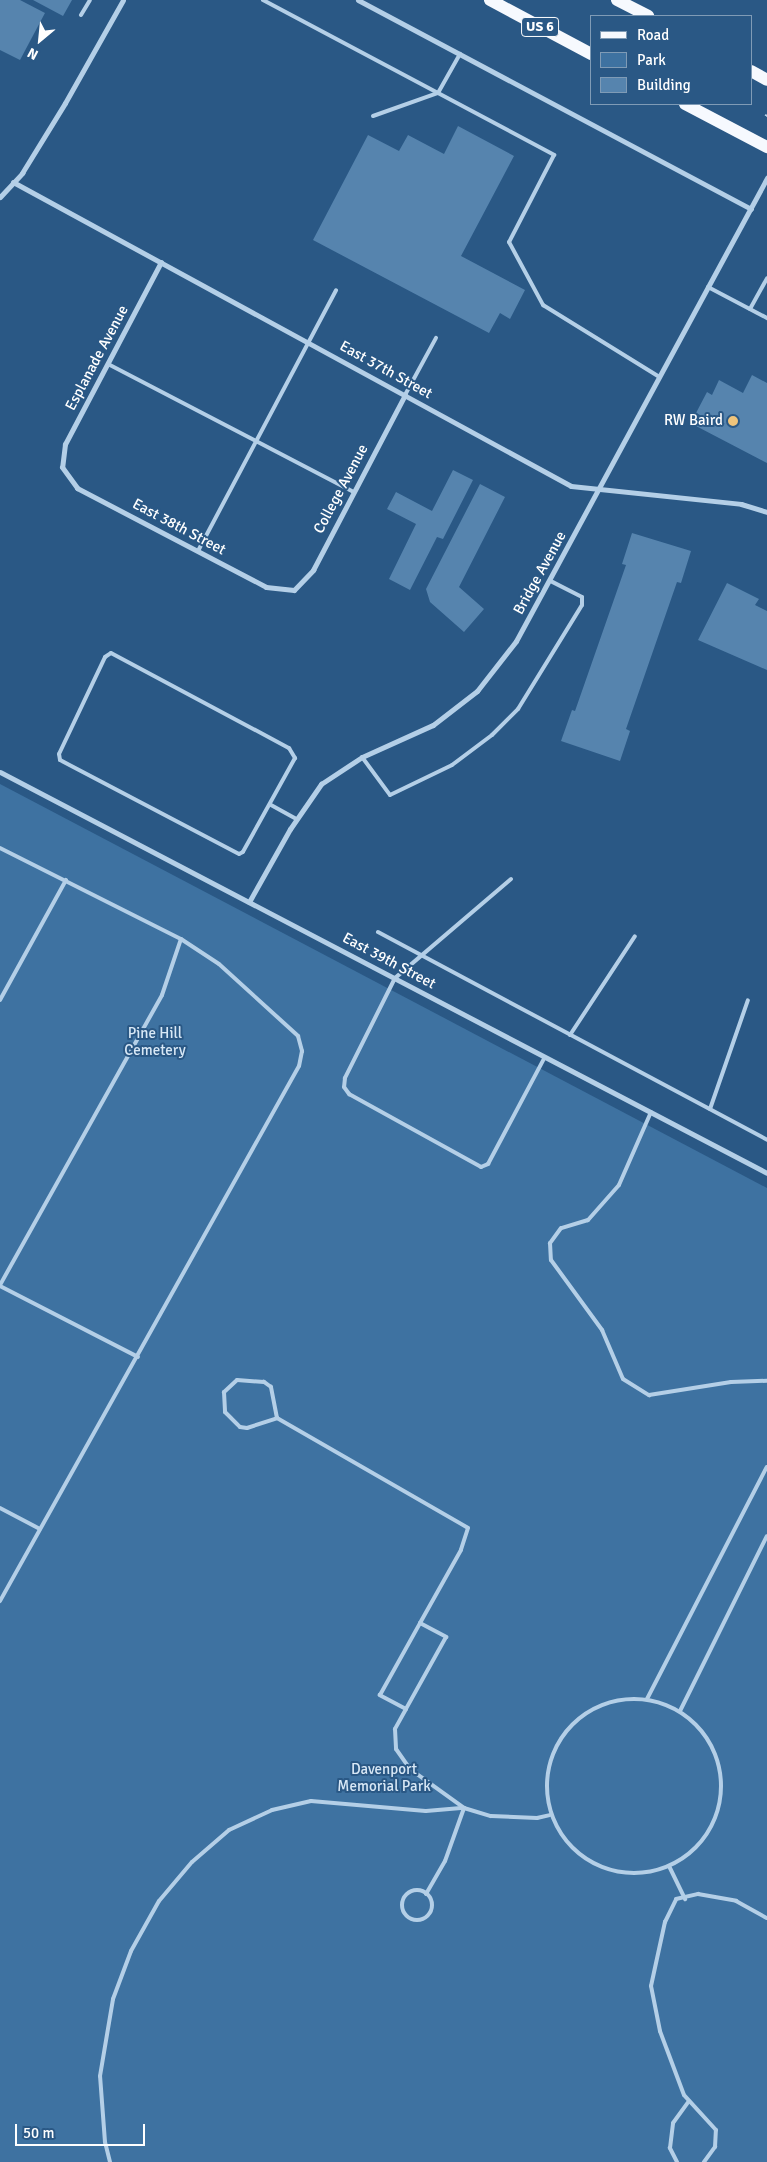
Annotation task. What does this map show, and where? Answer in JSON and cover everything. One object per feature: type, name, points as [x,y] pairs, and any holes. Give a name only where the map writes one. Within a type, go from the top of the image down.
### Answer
[{"type":"main road","name":"US 6","points":[[490,0],[590,53]]},
{"type":"main road","points":[[617,0],[646,15]]},
{"type":"main road","points":[[752,72],[767,80]]},
{"type":"main road","points":[[686,105],[767,147]]},
{"type":"street","points":[[0,197],[13,182],[65,103],[123,0]]},
{"type":"street","points":[[358,0],[751,209]]},
{"type":"street","name":"Bridge Avenue","points":[[248,902],[296,819],[321,784],[362,757],[433,725],[477,691],[516,641],[551,581],[658,376],[767,178]]},
{"type":"street","name":"East 37th Street","points":[[13,182],[571,486],[741,504],[767,512]]},
{"type":"street","name":"Esplanade Avenue","points":[[62,467],[65,444],[161,262]]},
{"type":"street","name":"College Avenue","points":[[294,590],[313,570],[406,395]]},
{"type":"street","name":"East 38th Street","points":[[62,467],[78,488],[266,587],[294,590]]},
{"type":"street","name":"East 39th Street","points":[[0,772],[767,1173]]},
{"type":"lane","points":[[81,15],[90,0]]},
{"type":"lane","points":[[263,0],[554,155],[509,242],[543,305],[658,376]]},
{"type":"lane","points":[[373,116],[438,93],[460,54]]},
{"type":"lane","points":[[750,309],[767,278]]},
{"type":"lane","points":[[708,287],[767,318]]},
{"type":"lane","points":[[198,551],[336,290]]},
{"type":"lane","points":[[406,395],[436,338]]},
{"type":"lane","points":[[108,364],[354,492]]},
{"type":"lane","points":[[362,757],[390,795],[452,765],[492,735],[518,709],[582,605],[582,597],[551,581]]},
{"type":"lane","points":[[112,653],[289,748],[295,758],[271,805],[244,852],[239,854],[60,760],[59,754],[105,657],[112,653]]},
{"type":"lane","points":[[271,805],[296,819]]},
{"type":"lane","points":[[0,848],[181,939],[219,964],[298,1036],[302,1051],[299,1066],[0,1601]]},
{"type":"lane","points":[[511,879],[395,978],[345,1078],[344,1087],[349,1094],[481,1167],[488,1164],[545,1057]]},
{"type":"lane","points":[[0,1000],[66,880]]},
{"type":"lane","points":[[378,932],[767,1140]]},
{"type":"lane","points":[[570,1035],[636,936]]},
{"type":"lane","points":[[138,1357],[0,1285],[162,995],[181,939]]},
{"type":"lane","points":[[710,1110],[748,1000]]},
{"type":"lane","points":[[651,1112],[619,1185],[588,1220],[561,1228],[550,1243],[551,1260],[602,1330],[623,1379],[649,1395],[731,1382],[767,1381]]},
{"type":"lane","points":[[277,1418],[271,1386],[264,1382],[237,1380],[224,1392],[225,1412],[240,1427],[247,1428],[277,1418],[468,1528],[461,1550],[380,1695],[406,1709]]},
{"type":"lane","points":[[647,1699],[767,1467]]},
{"type":"lane","points":[[0,1508],[40,1529]]},
{"type":"lane","points":[[680,1711],[767,1536]]},
{"type":"lane","points":[[420,1623],[446,1637],[395,1729],[396,1749],[410,1769],[464,1808]]},
{"type":"lane","points":[[620,1698],[647,1699],[680,1711],[709,1739],[719,1764],[721,1795],[713,1824],[695,1849],[669,1866],[643,1873],[613,1871],[582,1857],[561,1835],[550,1815],[545,1785],[548,1764],[564,1731],[586,1712],[620,1698]]},
{"type":"lane","points":[[110,2162],[105,2142],[100,2076],[113,1999],[131,1951],[159,1901],[192,1862],[229,1830],[272,1810],[311,1801],[426,1810],[464,1808],[492,1816],[537,1818],[550,1815]]},
{"type":"lane","points":[[426,1894],[445,1861],[464,1808]]},
{"type":"lane","points":[[669,1866],[685,1899]]},
{"type":"lane","points":[[414,1891],[426,1894],[432,1907],[427,1916],[419,1920],[406,1916],[402,1906],[405,1896],[414,1891]]},
{"type":"lane","points":[[704,2162],[715,2147],[716,2130],[689,2101],[660,2031],[651,1986],[665,1922],[676,1899],[685,1899],[706,1893],[736,1901],[767,1918]]},
{"type":"lane","points":[[677,2162],[670,2148],[673,2123],[689,2101]]},
{"type":"green space","name":"Davenport Memorial Park","points":[[0,784],[767,1188],[767,2162],[0,2162]]},
{"type":"building","points":[[0,0],[20,0],[45,13],[20,60],[0,50]]},
{"type":"building","points":[[33,0],[72,0],[63,16]]},
{"type":"building","points":[[458,126],[514,156],[461,256],[525,290],[510,319],[500,313],[489,333],[313,240],[368,135],[399,151],[408,135],[444,154]]},
{"type":"building","name":"RW Baird","points":[[752,375],[767,383],[767,463],[696,426],[702,416],[696,413],[707,392],[712,395],[719,380],[743,393]]},
{"type":"building","points":[[453,470],[473,480],[443,539],[437,537],[410,590],[389,579],[416,524],[387,509],[396,492],[432,511]]},
{"type":"building","points":[[480,484],[505,497],[459,587],[484,609],[464,632],[430,602],[426,589]]},
{"type":"building","points":[[632,533],[691,551],[681,583],[677,582],[626,729],[630,731],[620,761],[561,741],[572,710],[575,711],[626,565],[622,564]]},
{"type":"building","points":[[727,583],[759,599],[755,605],[767,611],[767,670],[698,640]]},
{"type":"place","name":"RW Baird","points":[[733,421]]},
{"type":"park label","name":"Pine Hill Cemetery","points":[[155,1042]]}]
